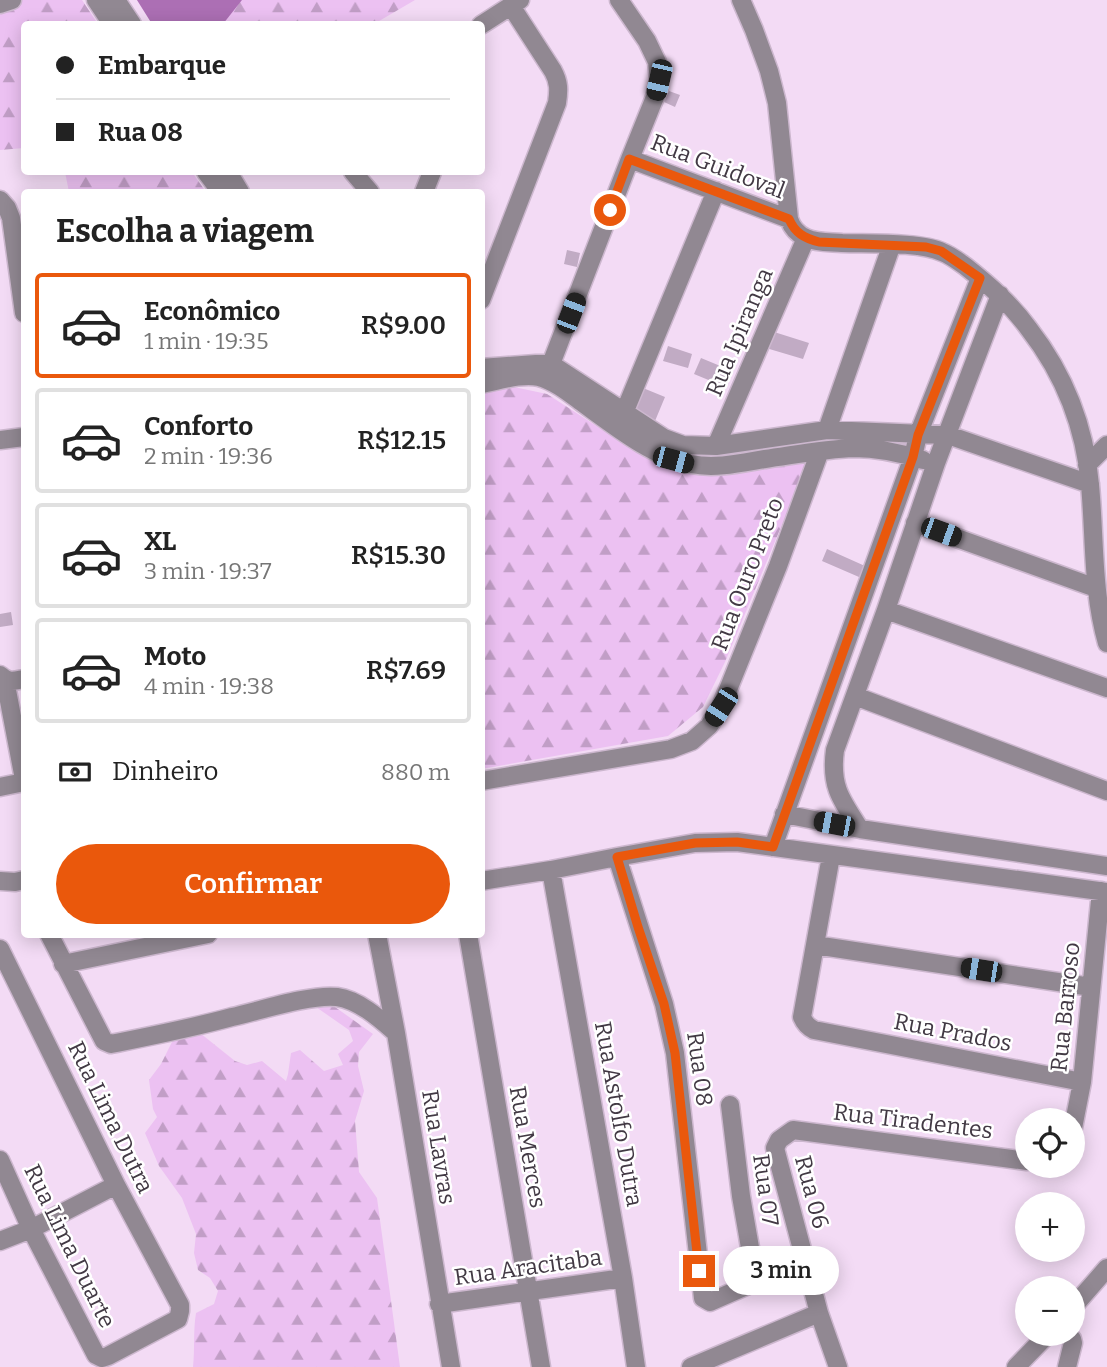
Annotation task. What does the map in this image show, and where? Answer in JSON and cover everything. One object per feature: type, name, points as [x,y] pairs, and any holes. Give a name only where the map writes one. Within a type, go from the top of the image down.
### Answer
[{"type":"street","points":[[0,4],[12,0]]},
{"type":"street","points":[[96,0],[110,21]]},
{"type":"street","points":[[116,0],[130,21]]},
{"type":"street","points":[[551,364],[655,97],[659,80],[657,62],[647,41],[619,0]]},
{"type":"street","points":[[741,0],[769,71],[776,103],[792,228],[806,238],[819,242],[892,244],[941,251],[1000,295],[1030,329],[1054,365],[1070,398],[1084,443],[1090,484],[1096,588],[1107,643]]},
{"type":"street","points":[[485,22],[516,3],[558,81],[559,90],[557,103],[485,290]]},
{"type":"street","name":"Rua Guidoval","points":[[629,159],[789,219]]},
{"type":"street","points":[[356,175],[367,189]]},
{"type":"street","points":[[624,413],[716,191]]},
{"type":"street","points":[[0,200],[11,218],[21,291]]},
{"type":"street","name":"Rua Ipiranga","points":[[716,446],[806,238]]},
{"type":"street","points":[[827,430],[892,244]]},
{"type":"street","points":[[773,847],[913,457],[918,435],[980,278]]},
{"type":"street","points":[[860,829],[843,804],[836,785],[832,769],[835,750],[936,463],[1000,295]]},
{"type":"street","points":[[485,368],[551,364],[664,438],[683,445],[716,446],[827,430],[948,435],[1090,484]]},
{"type":"street","points":[[485,383],[538,377],[556,384],[638,441],[673,460],[691,465],[730,464],[856,448],[936,463]]},
{"type":"street","points":[[0,440],[21,437]]},
{"type":"street","points":[[1087,465],[1107,445]]},
{"type":"street","name":"Rua Ouro Preto","points":[[485,781],[671,749],[691,741],[709,726],[721,707],[742,657],[820,451]]},
{"type":"street","points":[[915,523],[1096,588]]},
{"type":"street","points":[[886,610],[1107,688]]},
{"type":"street","points":[[3,677],[11,681],[21,679]]},
{"type":"street","points":[[3,677],[21,766]]},
{"type":"street","points":[[855,696],[1107,790]]},
{"type":"street","points":[[0,788],[21,782]]},
{"type":"street","points":[[784,814],[860,829],[1107,866]]},
{"type":"street","points":[[485,880],[695,843],[737,842],[1104,891]]},
{"type":"street","points":[[831,856],[815,945],[1091,987]]},
{"type":"street","name":"Rua 08","points":[[617,857],[664,1004],[675,1053],[702,1296],[710,1302],[756,1282]]},
{"type":"street","name":"Rua Astolfo Dutra","points":[[551,870],[623,1278],[636,1367]]},
{"type":"street","name":"Rua Barroso","points":[[1077,1108],[1104,891]]},
{"type":"street","points":[[51,938],[104,1041],[111,1044],[320,997],[338,997],[354,1002],[396,1033]]},
{"type":"street","points":[[63,964],[189,938]]},
{"type":"street","name":"Rua Lavras","points":[[378,938],[451,1367]]},
{"type":"street","name":"Rua Merces","points":[[469,938],[541,1367]]},
{"type":"street","name":"Rua Prados","points":[[815,945],[802,1017],[804,1023],[814,1030],[1082,1082]]},
{"type":"street","name":"Rua Lima Dutra","points":[[2,956],[116,1185],[180,1305],[178,1319],[174,1322],[108,1356],[103,1358],[96,1355]]},
{"type":"street","name":"Rua 07","points":[[730,1105],[741,1196],[756,1282]]},
{"type":"street","name":"Rua Tiradentes","points":[[793,1130],[1015,1159]]},
{"type":"street","name":"Rua 06","points":[[793,1130],[779,1140],[775,1148],[819,1314],[838,1367]]},
{"type":"street","name":"Rua Lima Duarte","points":[[0,1160],[31,1228],[96,1355]]},
{"type":"street","points":[[0,1241],[116,1185]]},
{"type":"street","points":[[756,1282],[805,1260]]},
{"type":"street","points":[[1085,1293],[1107,1268]]},
{"type":"street","name":"Rua Aracitaba","points":[[439,1304],[623,1278]]},
{"type":"street","points":[[691,1367],[819,1314]]},
{"type":"street","points":[[1016,1367],[1036,1346]]},
{"type":"street","points":[[1067,1367],[1072,1346]]},
{"type":"green space","points":[[22,0],[82,0],[96,21],[21,21],[21,148],[0,150],[0,9]]},
{"type":"green space","points":[[137,0],[415,0],[379,21],[150,21]]},
{"type":"green space","points":[[66,175],[194,175],[204,189],[68,189]]},
{"type":"green space","points":[[514,387],[547,394],[609,434],[671,467],[734,472],[808,462],[725,662],[703,707],[668,736],[485,768],[485,392]]},
{"type":"green space","points":[[328,1002],[373,1034],[359,1052],[358,1066],[364,1091],[355,1121],[359,1172],[377,1198],[400,1367],[193,1367],[196,1313],[214,1304],[218,1291],[210,1278],[198,1270],[194,1253],[196,1234],[182,1198],[159,1166],[145,1133],[157,1117],[153,1109],[149,1080],[173,1040],[200,1033],[235,1061],[247,1065],[262,1061],[286,1081],[291,1053],[300,1050],[324,1071],[343,1065],[338,1054],[353,1041],[349,1030],[316,1007]]},
{"type":"shaded area","points":[[137,0],[242,0],[225,21],[150,21]]},
{"type":"building","points":[[669,91],[680,95],[675,107],[664,102]]},
{"type":"building","points":[[567,250],[580,253],[577,267],[564,264]]},
{"type":"building","points":[[771,331],[809,343],[803,359],[766,348]]},
{"type":"building","points":[[668,346],[692,354],[688,368],[663,361]]},
{"type":"building","points":[[701,358],[730,370],[723,386],[694,374]]},
{"type":"building","points":[[643,388],[665,397],[655,421],[634,412]]},
{"type":"building","points":[[827,549],[865,566],[859,577],[822,561]]},
{"type":"building","points":[[11,612],[13,625],[0,627],[0,614]]},
{"type":"route","points":[[610,210],[629,159],[789,219],[792,228],[806,238],[819,242],[926,247],[941,251],[980,278],[918,435],[913,457],[773,847],[737,842],[695,843],[617,857],[664,1004],[675,1053],[699,1271]]}]
